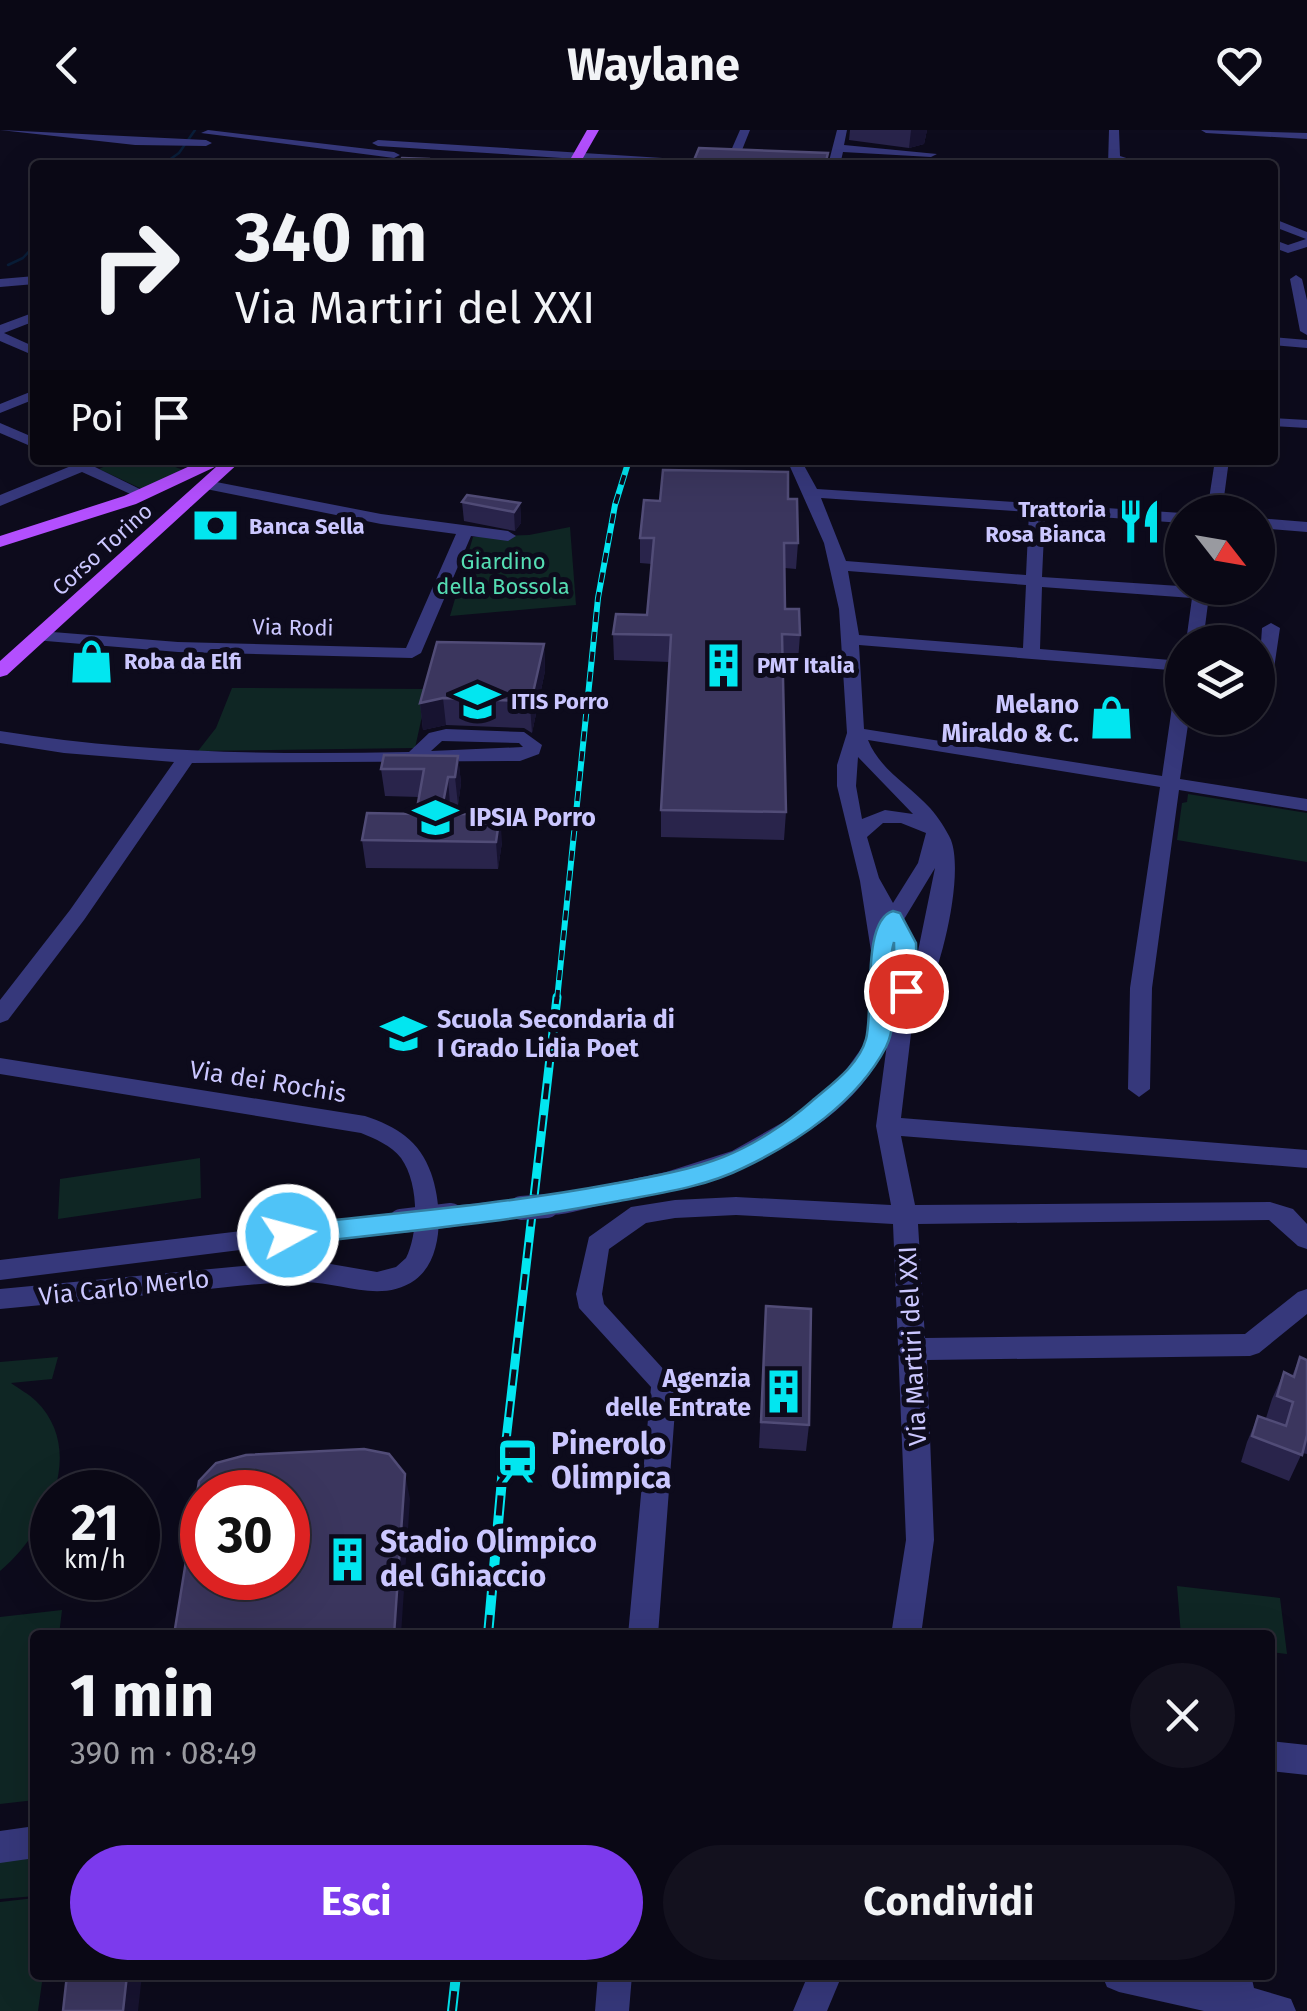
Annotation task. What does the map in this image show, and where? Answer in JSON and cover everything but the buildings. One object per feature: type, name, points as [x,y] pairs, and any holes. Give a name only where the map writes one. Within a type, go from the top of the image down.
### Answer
[{"type":"main road","points":[[577,160],[593,130]]},
{"type":"main road","points":[[0,542],[202,476],[212,465]]},
{"type":"main road","name":"Corso Torino","points":[[0,671],[8,654],[40,636],[202,476],[224,465]]},
{"type":"street","points":[[4,130],[289,142],[376,147],[404,154],[553,160]]},
{"type":"street","points":[[289,142],[299,130]]},
{"type":"street","points":[[404,154],[424,130]]},
{"type":"street","points":[[729,160],[745,130]]},
{"type":"street","points":[[835,160],[842,130]]},
{"type":"street","points":[[1114,130],[1115,160]]},
{"type":"street","points":[[1206,130],[1307,136]]},
{"type":"street","points":[[199,139],[229,137],[271,142]]},
{"type":"street","points":[[354,160],[376,147]]},
{"type":"street","points":[[837,148],[931,154]]},
{"type":"street","points":[[437,155],[472,160]]},
{"type":"street","points":[[1278,226],[1307,220]]},
{"type":"street","points":[[1278,226],[1307,240]]},
{"type":"street","points":[[1278,245],[1288,249],[1307,240]]},
{"type":"street","points":[[1296,278],[1307,330]]},
{"type":"street","points":[[0,283],[30,280]]},
{"type":"street","points":[[0,333],[30,318]]},
{"type":"street","points":[[0,333],[30,349]]},
{"type":"street","points":[[1278,342],[1307,344]]},
{"type":"street","points":[[0,408],[30,396]]},
{"type":"street","points":[[1278,422],[1307,424]]},
{"type":"street","points":[[0,428],[30,442]]},
{"type":"street","points":[[0,501],[77,465]]},
{"type":"street","points":[[89,465],[142,494]]},
{"type":"street","name":"Via Martiri del XXI","points":[[0,1270],[451,1214],[547,1206],[680,1180],[733,1163],[824,1108],[856,1075],[877,1042],[882,1000],[881,948],[870,878],[846,780],[856,733],[841,566],[797,465]]},
{"type":"street","points":[[1217,495],[1221,465]]},
{"type":"street","points":[[202,476],[465,531],[508,536]]},
{"type":"street","points":[[812,493],[1165,517]]},
{"type":"street","points":[[1030,652],[1037,508]]},
{"type":"street","points":[[1275,524],[1307,527]]},
{"type":"street","name":"Via Rodi","points":[[40,636],[178,646],[412,653],[465,531]]},
{"type":"street","points":[[841,566],[1165,588]]},
{"type":"street","points":[[850,639],[1165,664]]},
{"type":"street","points":[[856,733],[1307,805]]},
{"type":"street","name":"Via Martiri del XXI","points":[[856,733],[862,750],[912,799],[936,831],[946,861],[897,1058]]},
{"type":"street","points":[[0,737],[186,758],[414,757],[520,756],[534,745],[524,738],[446,735],[436,737],[414,757]]},
{"type":"street","points":[[1139,1089],[1141,988],[1177,735]]},
{"type":"street","points":[[875,765],[886,745],[906,740]]},
{"type":"street","points":[[0,1015],[77,915],[186,758]]},
{"type":"street","points":[[859,834],[877,816],[890,814],[936,831],[928,863],[893,918],[881,948]]},
{"type":"street","name":"Via Martiri del XXI","points":[[870,878],[905,943],[908,969],[888,1126],[905,1215],[914,1349],[920,1540],[907,1630]]},
{"type":"street","name":"Via dei Rochis","points":[[0,1066],[365,1124],[390,1136],[410,1154],[420,1185],[428,1238],[419,1260]]},
{"type":"street","points":[[888,1126],[1307,1159]]},
{"type":"street","points":[[643,1630],[664,1384],[592,1308],[588,1294],[598,1244],[627,1220],[675,1209],[736,1206],[905,1215],[1270,1211],[1284,1216],[1307,1239]]},
{"type":"street","name":"Via Carlo Merlo","points":[[0,1299],[284,1272],[317,1272],[378,1283],[407,1274],[419,1260]]},
{"type":"street","points":[[914,1349],[1250,1345],[1307,1299]]},
{"type":"street","points":[[1275,1757],[1307,1760]]},
{"type":"street","points":[[0,1847],[30,1843]]},
{"type":"street","points":[[612,2011],[615,1980]]},
{"type":"street","points":[[810,2011],[823,1980]]},
{"type":"street","points":[[1159,1980],[1238,1990],[1279,2011]]},
{"type":"green space","points":[[107,465],[170,465],[183,470],[142,489],[99,469]]},
{"type":"green space","name":"Giardino della Bossola","points":[[570,527],[576,605],[450,616],[473,537],[529,535]]},
{"type":"green space","points":[[232,688],[428,689],[415,748],[198,751],[216,728]]},
{"type":"green space","points":[[1188,794],[1307,813],[1307,862],[1177,840],[1182,803],[1187,802]]},
{"type":"green space","points":[[200,1158],[201,1198],[58,1219],[60,1179]]},
{"type":"green space","points":[[58,1357],[52,1379],[11,1383],[36,1401],[51,1421],[59,1444],[59,1467],[30,1470],[30,1539],[0,1571],[0,1362]]},
{"type":"green space","points":[[1177,1586],[1280,1598],[1287,1654],[1275,1653],[1275,1630],[1181,1630]]},
{"type":"green space","points":[[62,1610],[60,1630],[30,1630],[30,1801],[0,1804],[0,1617]]},
{"type":"green space","points":[[30,1858],[30,1896],[0,1899],[0,1861]]},
{"type":"green space","points":[[30,1899],[30,1980],[42,1980],[38,2011],[0,2011],[0,1902]]},
{"type":"waterway","points":[[169,160],[195,130]]},
{"type":"waterway","points":[[8,265],[30,250]]},
{"type":"railway","points":[[557,1000],[598,598],[615,505],[627,465]]},
{"type":"railway","points":[[505,1449],[557,997]]},
{"type":"railway","points":[[488,1630],[505,1446]]},
{"type":"railway","points":[[452,2011],[455,1980]]},
{"type":"place","name":"Trattoria Rosa Bianca","points":[[1139,522]]},
{"type":"place","name":"Banca Sella","points":[[216,526]]},
{"type":"place","name":"Roba da Elfi","points":[[91,661]]},
{"type":"place","name":"PMT Italia","points":[[724,665]]},
{"type":"place","name":"ITIS Porro","points":[[478,701]]},
{"type":"place","name":"Melano Miraldo & C.","points":[[1112,718]]},
{"type":"place","name":"IPSIA Porro","points":[[436,817]]},
{"type":"place","name":"Scuola Secondaria di I Grado Lidia Poet","points":[[404,1033]]},
{"type":"place","name":"Agenzia delle Entrate","points":[[784,1392]]},
{"type":"place","name":"Pinerolo Olimpica","points":[[518,1461]]},
{"type":"place","name":"Stadio Olimpico del Ghiaccio","points":[[347,1559]]},
{"type":"route","points":[[288,1235],[547,1206],[680,1180],[733,1163],[824,1108],[856,1075],[877,1042],[882,1000],[881,948],[893,918],[905,943],[906,991]]}]
